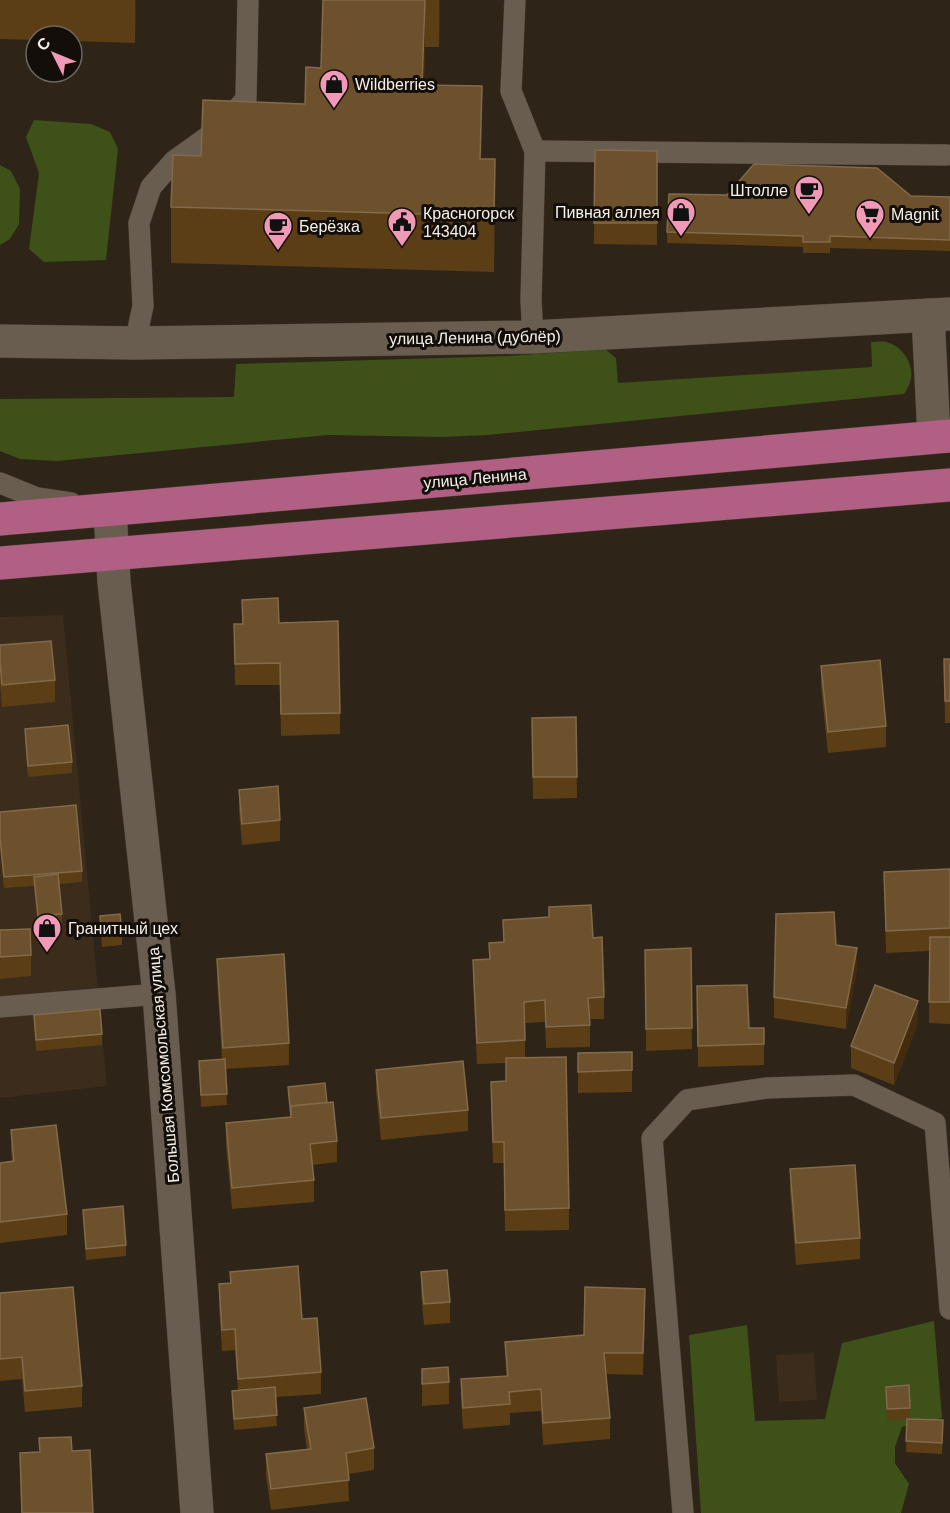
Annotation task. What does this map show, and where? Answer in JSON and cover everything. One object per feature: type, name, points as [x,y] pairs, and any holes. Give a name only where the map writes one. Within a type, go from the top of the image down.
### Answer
[{"type":"main road","name":"улица Ленина","points":[[0,519],[942,437]]},
{"type":"main road","points":[[0,562],[950,485]]},
{"type":"street","name":"улица Ленина (дублёр)","points":[[0,341],[135,343],[533,337],[939,314]]},
{"type":"street","points":[[939,314],[942,437]]},
{"type":"street","name":"Большая Комсомольская улица","points":[[110,510],[114,582],[159,994],[197,1513]]},
{"type":"lane","points":[[135,343],[143,306],[139,223],[151,187],[174,161],[220,128],[246,99],[248,0]]},
{"type":"lane","points":[[515,0],[511,91],[535,151],[531,300],[533,337]]},
{"type":"lane","points":[[535,151],[947,155]]},
{"type":"lane","points":[[0,483],[37,498],[110,510]]},
{"type":"lane","points":[[0,1007],[159,994]]},
{"type":"lane","points":[[683,1513],[652,1138],[687,1100],[767,1088],[854,1085],[935,1123],[950,1309]]},
{"type":"shaded area","points":[[63,615],[107,1086],[0,1098],[0,617]]},
{"type":"shaded area","points":[[814,1353],[817,1400],[779,1402],[776,1355]]},
{"type":"green space","points":[[34,120],[91,124],[110,132],[118,149],[106,260],[44,262],[29,249],[39,173],[26,137]]},
{"type":"green space","points":[[0,165],[11,171],[20,189],[19,224],[10,239],[0,245]]},
{"type":"green space","points":[[871,342],[892,344],[907,359],[911,378],[904,394],[488,435],[443,437],[328,435],[57,461],[20,459],[0,451],[0,399],[234,397],[236,364],[507,356],[605,349],[616,358],[618,383],[872,367]]},
{"type":"green space","points":[[934,1321],[942,1418],[902,1427],[895,1447],[895,1463],[909,1484],[901,1513],[701,1513],[689,1335],[747,1325],[755,1421],[825,1419],[842,1343]]},
{"type":"building","points":[[323,0],[425,0],[422,85],[482,86],[480,159],[495,159],[494,216],[171,207],[173,155],[201,156],[203,100],[305,104],[306,67],[321,68]]},
{"type":"building","points":[[595,150],[657,151],[657,223],[594,223]]},
{"type":"building","points":[[754,164],[877,168],[911,196],[950,197],[950,240],[830,236],[830,242],[803,242],[803,236],[667,232],[669,194],[727,195]]},
{"type":"building","points":[[278,598],[279,623],[338,621],[340,713],[281,714],[280,663],[235,664],[234,624],[243,624],[242,600]]},
{"type":"building","points":[[51,641],[55,680],[2,685],[0,645]]},
{"type":"building","points":[[944,659],[950,659],[950,701],[945,701]]},
{"type":"building","points":[[880,660],[886,726],[828,732],[821,666]]},
{"type":"building","points":[[576,717],[577,777],[533,777],[532,718]]},
{"type":"building","points":[[68,725],[72,762],[28,766],[25,729]]},
{"type":"building","points":[[278,786],[280,820],[242,824],[239,790]]},
{"type":"building","points":[[76,805],[82,871],[4,877],[0,812]]},
{"type":"building","points":[[950,869],[950,928],[886,931],[884,872]]},
{"type":"building","points":[[58,874],[62,914],[38,916],[34,877]]},
{"type":"building","points":[[591,905],[593,938],[602,937],[604,997],[588,998],[590,1025],[546,1027],[545,1000],[524,1002],[525,1040],[477,1043],[473,960],[490,959],[489,943],[504,942],[503,920],[549,917],[549,907]]},
{"type":"building","points":[[834,912],[836,945],[857,948],[846,1008],[774,997],[776,914]]},
{"type":"building","points":[[120,914],[122,934],[102,936],[100,916]]},
{"type":"building","points":[[30,929],[31,955],[0,957],[0,930]]},
{"type":"building","points":[[930,937],[950,937],[950,1002],[929,1002]]},
{"type":"building","points":[[691,948],[692,1028],[646,1029],[645,950]]},
{"type":"building","points":[[284,954],[289,1043],[223,1048],[217,959]]},
{"type":"building","points":[[747,985],[749,1028],[764,1028],[764,1044],[698,1046],[697,986]]},
{"type":"building","points":[[875,985],[918,1001],[894,1063],[851,1046]]},
{"type":"building","points":[[100,1009],[102,1034],[36,1040],[34,1015]]},
{"type":"building","points":[[632,1052],[632,1070],[578,1072],[578,1053]]},
{"type":"building","points":[[566,1057],[569,1208],[505,1210],[504,1142],[493,1142],[491,1082],[506,1081],[506,1058]]},
{"type":"building","points":[[225,1059],[227,1094],[201,1095],[199,1061]]},
{"type":"building","points":[[463,1061],[468,1110],[381,1118],[376,1070]]},
{"type":"building","points":[[325,1083],[327,1103],[291,1106],[291,1116],[288,1087]]},
{"type":"building","points":[[333,1102],[337,1141],[310,1144],[314,1180],[232,1188],[226,1123],[291,1117],[291,1106]]},
{"type":"building","points":[[56,1125],[67,1214],[0,1222],[0,1163],[14,1161],[11,1130]]},
{"type":"building","points":[[855,1165],[860,1238],[796,1243],[790,1169]]},
{"type":"building","points":[[123,1206],[126,1245],[86,1249],[83,1210]]},
{"type":"building","points":[[298,1266],[302,1319],[317,1318],[321,1372],[238,1379],[235,1329],[222,1330],[219,1284],[231,1283],[230,1272]]},
{"type":"building","points":[[447,1270],[450,1302],[424,1304],[421,1272]]},
{"type":"building","points":[[73,1287],[82,1386],[25,1391],[22,1357],[0,1359],[0,1293]]},
{"type":"building","points":[[585,1287],[645,1289],[643,1353],[604,1353],[610,1418],[543,1423],[541,1389],[509,1392],[510,1404],[463,1408],[461,1379],[508,1376],[505,1342],[584,1335]]},
{"type":"building","points":[[448,1367],[449,1382],[422,1384],[422,1369]]},
{"type":"building","points":[[909,1385],[910,1408],[887,1409],[886,1387]]},
{"type":"building","points":[[275,1387],[277,1415],[234,1419],[232,1391]]},
{"type":"building","points":[[366,1398],[374,1448],[346,1453],[349,1480],[271,1489],[266,1454],[311,1449],[304,1408]]},
{"type":"building","points":[[907,1419],[943,1420],[942,1443],[906,1441]]},
{"type":"building","points":[[71,1437],[72,1451],[90,1450],[93,1513],[22,1513],[20,1453],[40,1452],[39,1438]]},
{"type":"place","name":"Wildberries","points":[[334,110]]},
{"type":"place","name":"Штолле","points":[[809,216]]},
{"type":"place","name":"Пивная аллея","points":[[681,238]]},
{"type":"place","name":"Magnit","points":[[870,240]]},
{"type":"place","name":"Красногорск 143404","points":[[402,248]]},
{"type":"place","name":"Берёзка","points":[[278,252]]},
{"type":"place","name":"Гранитный цех","points":[[47,954]]}]
